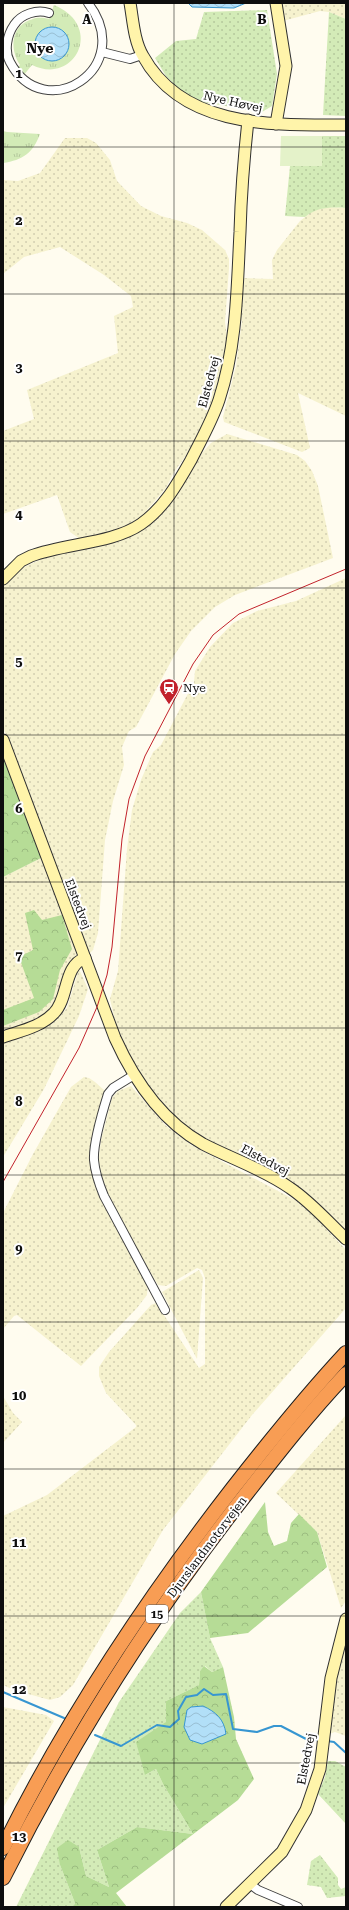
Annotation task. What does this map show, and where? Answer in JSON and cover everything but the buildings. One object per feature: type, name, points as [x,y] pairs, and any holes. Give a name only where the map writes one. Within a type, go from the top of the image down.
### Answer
[{"type":"highway","name":"Djurslandmotorvejen","points":[[3,1848],[40,1777],[77,1714],[114,1653],[156,1592],[200,1531],[252,1464],[346,1353]]},
{"type":"highway","name":"Djurslandmotorvejen","points":[[3,1878],[52,1785],[88,1722],[127,1659],[168,1598],[302,1423],[346,1374]]},
{"type":"street","points":[[49,13],[38,12],[23,17],[13,25],[8,36],[7,47],[8,60],[15,72],[35,87],[52,90],[73,86],[91,74],[102,52],[102,40],[97,19],[88,3]]},
{"type":"street","name":"Nye Høvej","points":[[130,3],[136,37],[142,55],[156,77],[173,93],[193,105],[212,113],[276,124],[346,125]]},
{"type":"street","points":[[276,3],[286,66],[276,124]]},
{"type":"street","points":[[102,52],[130,59],[142,55]]},
{"type":"street","name":"Elstedvej","points":[[3,579],[16,565],[31,556],[126,532],[141,524],[167,499],[185,471],[211,421],[220,398],[234,330],[248,120]]},
{"type":"street","name":"Elstedvej","points":[[3,740],[115,1038],[134,1075],[146,1093],[182,1129],[202,1143],[261,1171],[290,1188],[312,1206],[346,1239]]},
{"type":"street","points":[[3,1037],[36,1025],[54,1013],[62,1001],[70,973],[78,960],[85,958]]},
{"type":"street","points":[[134,1075],[113,1088],[108,1094],[97,1136],[94,1160],[99,1183],[104,1196],[165,1310]]},
{"type":"street","name":"Elstedvej","points":[[226,1907],[282,1852],[306,1810],[320,1769],[331,1678],[346,1619]]},
{"type":"street","points":[[250,1884],[258,1890],[298,1907]]},
{"type":"shaded area","points":[[282,3],[346,3],[346,19],[329,12],[320,11],[283,21]]},
{"type":"shaded area","points":[[65,138],[87,138],[96,143],[110,160],[117,181],[141,206],[161,216],[187,223],[202,230],[225,250],[229,259],[225,322],[228,343],[217,389],[195,443],[174,472],[166,488],[142,516],[127,525],[112,531],[80,539],[70,532],[57,495],[3,514],[3,431],[34,419],[27,390],[118,353],[114,316],[133,307],[131,296],[104,275],[60,247],[24,257],[3,274],[3,180],[18,181],[40,173]]},
{"type":"shaded area","points":[[329,207],[346,208],[346,416],[298,393],[310,448],[302,452],[224,422],[223,417],[236,366],[242,321],[240,319],[242,278],[273,279],[272,260],[277,250],[300,221],[314,210]]},
{"type":"shaded area","points":[[227,434],[297,455],[305,461],[312,471],[318,486],[333,558],[235,595],[215,607],[191,631],[175,654],[136,727],[129,731],[122,747],[124,765],[113,801],[105,840],[98,933],[93,950],[89,954],[3,727],[3,587],[11,576],[22,568],[44,558],[122,539],[139,532],[153,523],[169,506],[202,453],[211,443]]},
{"type":"shaded area","points":[[346,578],[346,1234],[316,1205],[198,1136],[172,1116],[153,1097],[119,1038],[110,999],[118,971],[127,849],[132,810],[141,780],[153,752],[161,745],[194,682],[195,671],[210,647],[233,623],[257,611],[296,601]]},
{"type":"shaded area","points":[[43,857],[76,943],[77,953],[59,999],[43,1018],[3,1034],[3,877]]},
{"type":"shaded area","points":[[79,969],[88,989],[79,1016],[44,1089],[3,1157],[3,1042],[52,1024],[67,1008]]},
{"type":"shaded area","points":[[84,1077],[95,1082],[104,1090],[105,1095],[93,1140],[104,1204],[148,1284],[147,1295],[137,1308],[81,1366],[17,1315],[14,1316],[3,1329],[3,1213],[33,1154],[71,1087]]},
{"type":"shaded area","points":[[131,1086],[165,1125],[191,1145],[295,1200],[314,1216],[346,1250],[346,1308],[252,1415],[163,1530],[73,1685],[60,1697],[50,1700],[14,1690],[3,1685],[3,1516],[47,1495],[136,1427],[136,1425],[106,1393],[99,1376],[99,1367],[109,1352],[151,1305],[156,1303],[199,1368],[205,1364],[205,1278],[202,1270],[197,1268],[166,1286],[158,1285],[115,1211],[101,1181],[99,1158],[101,1140],[112,1098],[118,1091]]},
{"type":"shaded area","points":[[199,1270],[203,1278],[197,1359],[162,1292]]},
{"type":"shaded area","points":[[3,1396],[13,1413],[22,1422],[3,1443]]},
{"type":"shaded area","points":[[346,1415],[346,1601],[341,1608],[317,1532],[276,1493]]},
{"type":"shaded area","points":[[346,1641],[346,1736],[335,1732],[329,1734],[334,1691]]},
{"type":"shaded area","points":[[3,1707],[46,1715],[54,1721],[3,1808]]},
{"type":"green space","points":[[54,5],[69,14],[78,26],[81,39],[78,51],[71,61],[61,67],[47,69],[32,65],[23,76],[16,68],[20,65],[16,58],[13,45],[16,32],[20,26],[33,19],[49,19]]},
{"type":"green space","points":[[267,10],[277,74],[272,106],[262,112],[190,100],[166,76],[155,58],[176,41],[196,39],[204,12]]},
{"type":"green space","points":[[329,12],[346,19],[346,116],[323,115]]},
{"type":"green space","points":[[3,131],[40,134],[34,146],[22,158],[3,163]]},
{"type":"green space","points":[[281,136],[322,136],[322,166],[280,166]]},
{"type":"green space","points":[[322,136],[346,136],[346,208],[319,209],[305,217],[285,216],[290,166],[321,166]]},
{"type":"green space","points":[[3,752],[43,857],[3,877]]},
{"type":"green space","points":[[34,910],[42,920],[62,915],[72,949],[60,970],[53,999],[39,1012],[3,1026],[3,1010],[34,998],[19,957],[33,950],[25,913]]},
{"type":"green space","points":[[265,1502],[268,1532],[274,1546],[287,1541],[291,1523],[299,1514],[317,1532],[327,1567],[248,1633],[210,1638],[201,1592]]},
{"type":"green space","points":[[201,1592],[210,1638],[223,1667],[212,1672],[205,1666],[200,1671],[199,1685],[166,1701],[166,1722],[145,1775],[156,1769],[163,1784],[193,1834],[137,1827],[97,1850],[109,1887],[86,1876],[79,1847],[60,1865],[75,1903],[73,1907],[16,1907],[119,1702],[180,1613]]},
{"type":"green space","points":[[204,1666],[212,1672],[223,1667],[234,1717],[236,1739],[254,1779],[238,1800],[116,1893],[127,1907],[73,1907],[75,1903],[60,1865],[57,1848],[68,1840],[79,1847],[86,1876],[109,1887],[97,1850],[137,1827],[193,1834],[163,1784],[156,1769],[145,1775],[136,1742],[166,1722],[166,1701],[199,1685],[200,1671]]},
{"type":"green space","points":[[328,1761],[335,1761],[346,1767],[346,1824],[318,1794],[325,1777]]},
{"type":"green space","points":[[320,1855],[338,1878],[338,1885],[341,1889],[346,1887],[346,1896],[327,1898],[321,1887],[307,1885],[311,1861]]},
{"type":"water","points":[[188,3],[246,3],[234,8],[192,7]]},
{"type":"water","points":[[49,27],[55,27],[59,28],[66,34],[69,44],[68,51],[62,58],[55,61],[49,61],[45,60],[38,54],[35,47],[35,41],[36,37],[42,30]]},
{"type":"water","points":[[203,1706],[219,1717],[226,1734],[202,1744],[190,1740],[184,1727],[187,1710],[191,1707]]},
{"type":"waterway","points":[[95,1735],[121,1746],[157,1725],[170,1727],[179,1719],[178,1711],[186,1697],[197,1695],[204,1689],[213,1695],[226,1694],[233,1729],[257,1732],[274,1726],[281,1726],[306,1739],[318,1740]]},
{"type":"waterway","points":[[3,1692],[64,1718]]},
{"type":"waterway","points":[[327,1741],[334,1742],[346,1753]]},
{"type":"tram line","points":[[3,1182],[79,1048],[97,1007],[107,975],[112,947],[122,839],[129,799],[145,756],[193,664],[213,635],[239,614],[346,569]]},
{"type":"place","name":"Nye","points":[[169,705]]},
{"type":"district","name":"Nye","points":[[40,48]]}]
